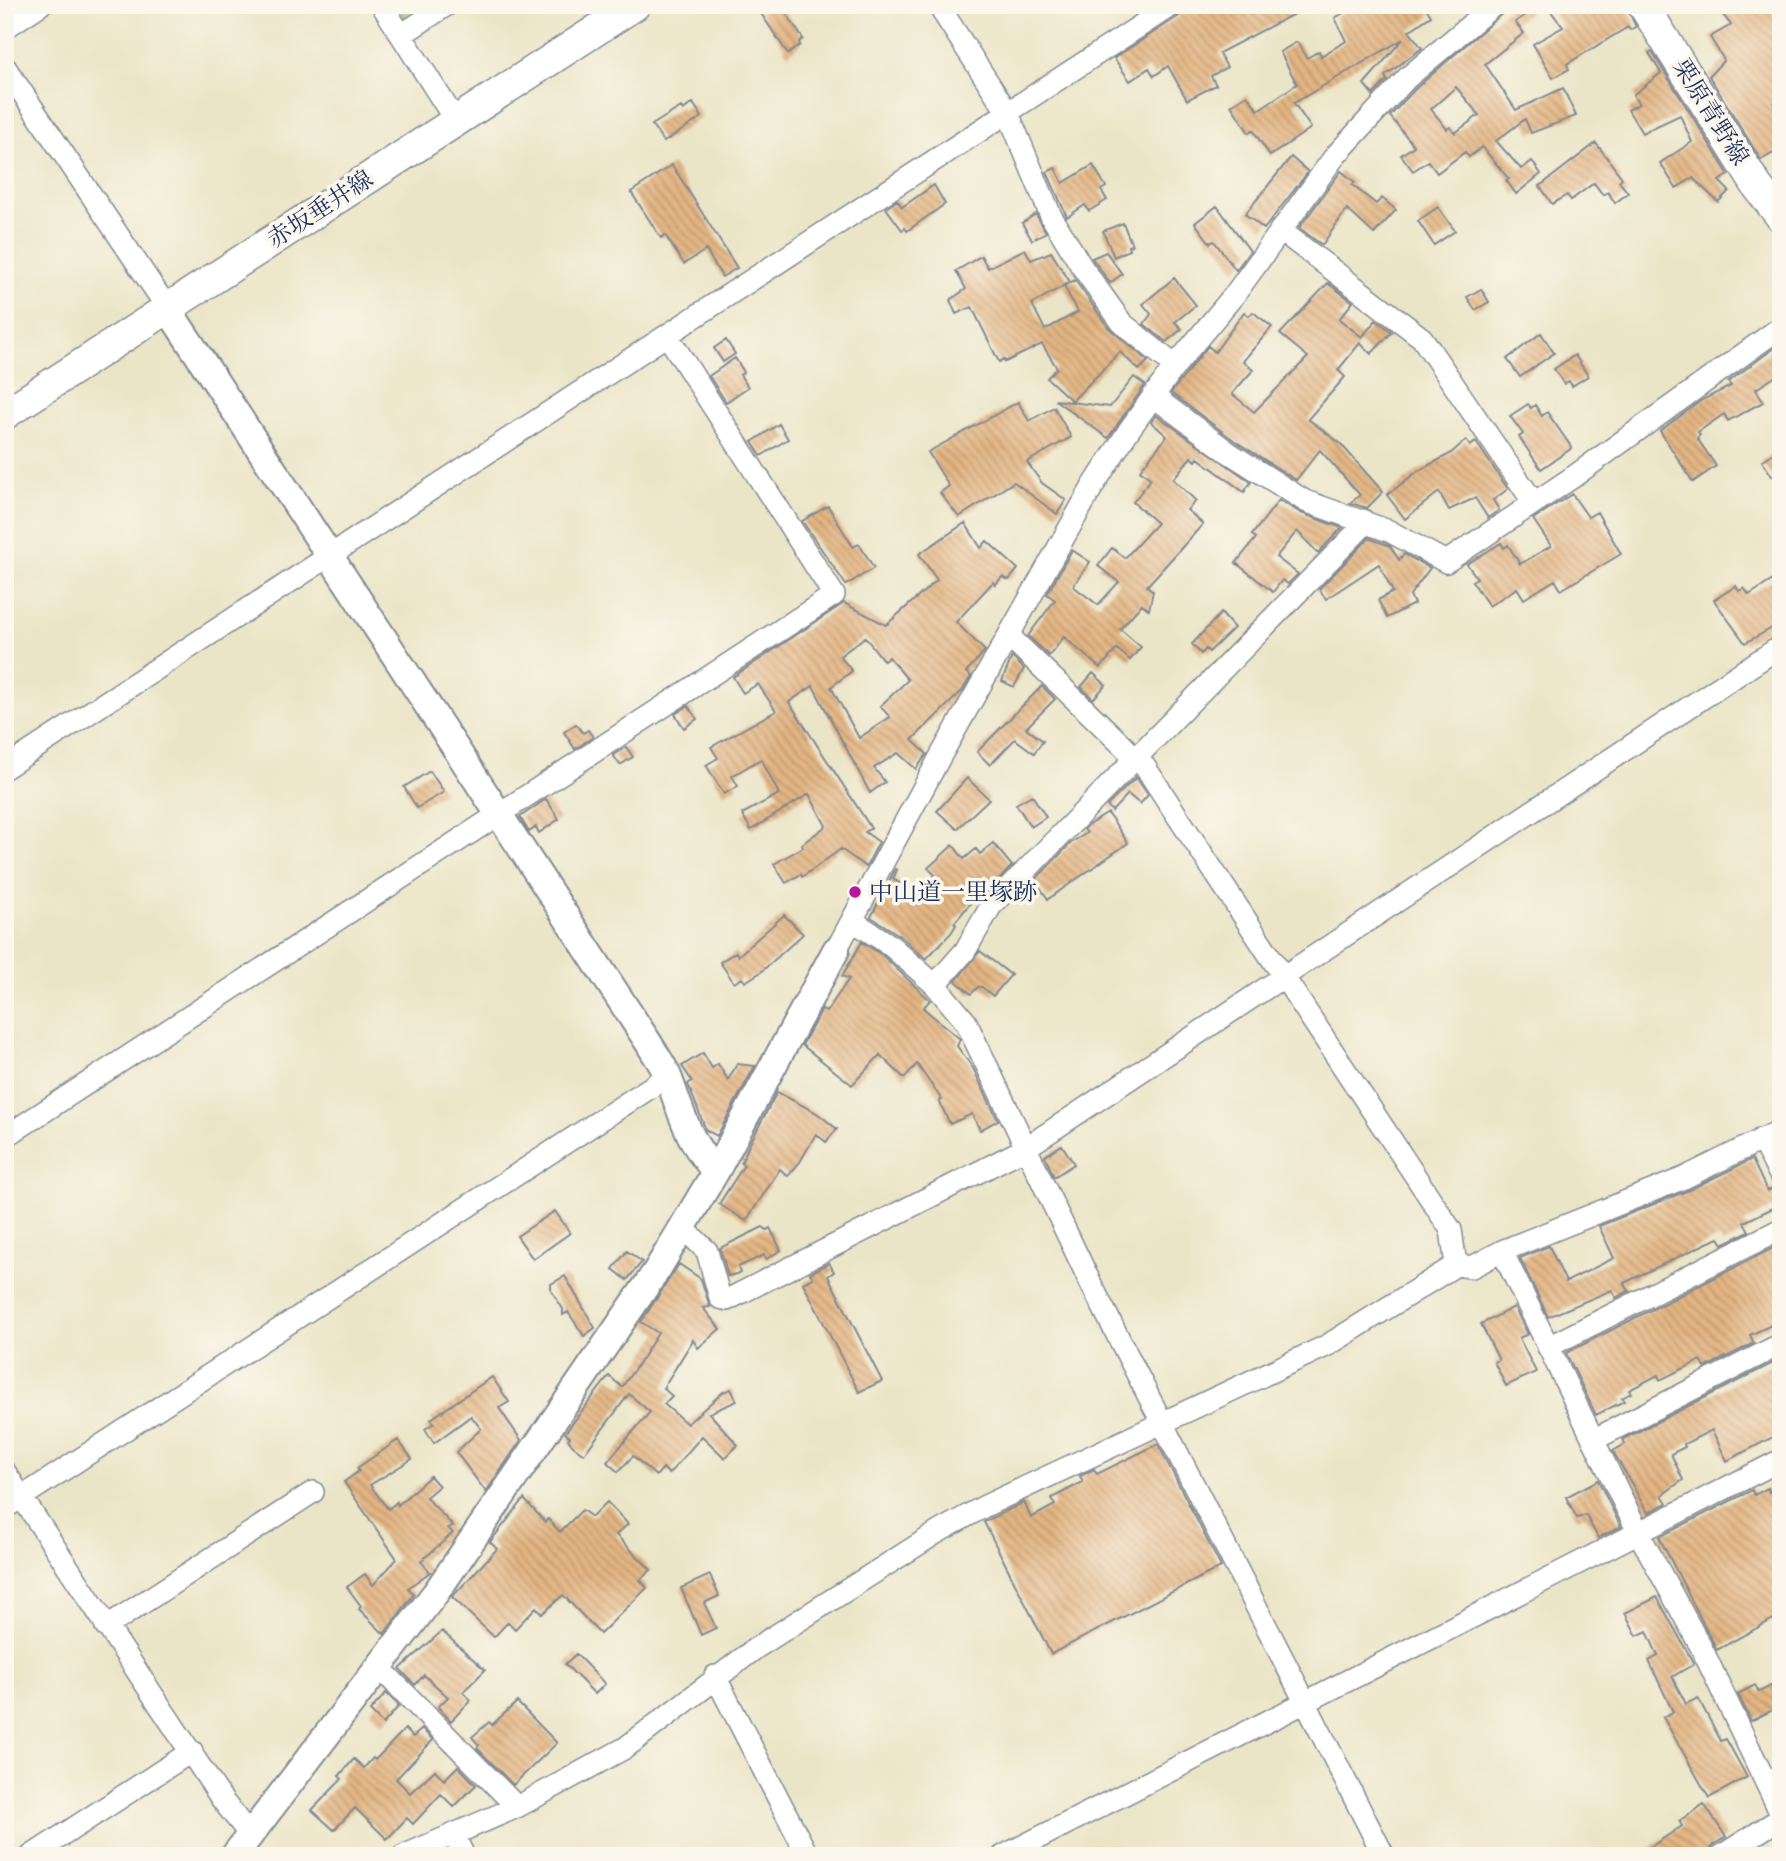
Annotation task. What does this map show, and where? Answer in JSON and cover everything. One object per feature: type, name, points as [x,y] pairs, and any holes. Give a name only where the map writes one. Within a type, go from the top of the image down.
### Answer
[{"type":"main road","name":"赤坂垂井線","points":[[5,414],[635,5]]},
{"type":"main road","name":"栗原青野線","points":[[1643,5],[1778,208]]},
{"type":"street","points":[[5,28],[40,5]]},
{"type":"street","points":[[382,5],[455,120]]},
{"type":"street","points":[[401,35],[447,5]]},
{"type":"street","points":[[938,5],[1008,113],[1051,216],[1083,267],[1122,323],[1175,366]]},
{"type":"street","points":[[5,768],[1172,5]]},
{"type":"street","points":[[234,1856],[380,1668],[505,1494],[683,1228],[853,921],[873,878],[1093,486],[1153,396],[1235,294],[1335,156],[1407,78],[1494,5]]},
{"type":"street","points":[[5,67],[331,556],[668,1076],[677,1105],[701,1157],[716,1171]]},
{"type":"street","points":[[1280,230],[1422,338],[1534,503]]},
{"type":"street","points":[[1153,396],[1228,452],[1305,501],[1389,531],[1446,562],[1534,503],[1781,327]]},
{"type":"street","points":[[5,1137],[834,595],[667,335]]},
{"type":"street","points":[[935,985],[965,951],[990,906],[1359,530],[1363,520]]},
{"type":"street","points":[[1009,636],[1137,756],[1451,1230],[1456,1265]]},
{"type":"street","points":[[683,1228],[707,1251],[720,1298],[727,1300],[1024,1149],[1781,646]]},
{"type":"street","points":[[853,921],[890,945],[935,985],[966,1022],[1024,1149],[1384,1856]]},
{"type":"street","points":[[13,1502],[668,1076]]},
{"type":"street","points":[[403,1856],[517,1807],[625,1748],[666,1719],[715,1676],[938,1532],[1161,1421],[1328,1345],[1456,1265],[1472,1267],[1502,1251],[1684,1178],[1771,1135],[1781,1177]]},
{"type":"street","points":[[1548,1347],[1781,1228]]},
{"type":"street","points":[[1502,1251],[1639,1534],[1701,1647],[1781,1816],[1721,1856]]},
{"type":"street","points":[[1592,1440],[1781,1344]]},
{"type":"street","points":[[1003,1856],[1781,1460]]},
{"type":"street","points":[[5,1472],[13,1502],[106,1627],[239,1825],[250,1835]]},
{"type":"street","points":[[106,1627],[313,1492]]},
{"type":"street","points":[[380,1668],[517,1807]]},
{"type":"street","points":[[715,1676],[808,1856]]},
{"type":"street","points":[[31,1856],[191,1752]]},
{"type":"street","points":[[454,1835],[464,1856]]},
{"type":"green space","points":[[396,5],[431,5],[407,21]]},
{"type":"building","points":[[770,5],[781,5],[803,39],[799,42],[800,45],[788,54],[760,12]]},
{"type":"building","points":[[1188,5],[1221,5],[1224,10],[1233,5],[1245,5],[1249,14],[1266,5],[1311,5],[1219,53],[1227,67],[1211,76],[1216,85],[1187,100],[1168,66],[1154,76],[1149,68],[1130,81],[1114,58],[1179,16]]},
{"type":"building","points":[[1357,5],[1424,5],[1431,16],[1409,31],[1422,48],[1385,76],[1387,80],[1373,95],[1364,84],[1403,39],[1294,103],[1311,128],[1270,156],[1253,130],[1249,133],[1231,105],[1247,95],[1258,110],[1297,84],[1280,52],[1297,42],[1307,58],[1319,51],[1321,56],[1346,41],[1335,18]]},
{"type":"building","points":[[1512,5],[1541,5],[1515,22],[1524,33],[1485,64],[1516,110],[1563,88],[1576,116],[1531,133],[1525,119],[1496,141],[1521,169],[1532,161],[1541,174],[1516,194],[1506,180],[1509,179],[1482,147],[1469,157],[1465,152],[1437,173],[1428,161],[1413,171],[1401,155],[1414,146],[1390,116],[1416,88]],"holes":[[[1456,87],[1479,115],[1455,133],[1450,127],[1447,129],[1431,109]]]},
{"type":"building","points":[[1546,5],[1626,5],[1636,27],[1630,30],[1628,27],[1567,64],[1569,69],[1553,78],[1533,44],[1563,27]]},
{"type":"building","points":[[1715,5],[1781,5],[1781,98],[1774,103],[1781,114],[1781,149],[1761,160],[1709,76],[1724,60],[1710,37],[1731,25]]},
{"type":"building","points":[[1652,52],[1729,175],[1719,181],[1729,191],[1718,202],[1693,178],[1676,188],[1660,163],[1692,142],[1680,115],[1642,133],[1628,110],[1639,104],[1633,95],[1661,73],[1649,53]]},
{"type":"building","points":[[693,103],[702,117],[664,142],[652,125],[681,107],[683,110]]},
{"type":"building","points":[[1596,143],[1622,178],[1619,181],[1628,193],[1615,203],[1608,192],[1603,195],[1594,183],[1571,200],[1567,195],[1552,204],[1540,186]]},
{"type":"building","points":[[1291,157],[1308,172],[1264,229],[1245,214]]},
{"type":"building","points":[[672,165],[737,268],[722,277],[706,250],[684,264],[665,235],[661,238],[631,192]]},
{"type":"building","points":[[1093,165],[1106,187],[1101,190],[1107,200],[1089,211],[1085,205],[1067,217],[1047,172],[1055,168],[1063,183]]},
{"type":"building","points":[[1341,171],[1355,182],[1352,185],[1376,204],[1382,198],[1396,210],[1374,234],[1347,209],[1322,245],[1299,228]]},
{"type":"building","points":[[934,185],[945,204],[907,231],[905,228],[902,230],[886,208],[897,200],[902,207]]},
{"type":"building","points":[[1217,206],[1250,251],[1236,270],[1214,241],[1210,243],[1195,223]]},
{"type":"building","points":[[1438,207],[1455,231],[1434,245],[1418,221]]},
{"type":"building","points":[[1036,214],[1046,232],[1032,240],[1022,223]]},
{"type":"building","points":[[1123,223],[1132,245],[1128,246],[1129,250],[1114,257],[1103,231]]},
{"type":"building","points":[[1025,249],[1031,260],[1051,252],[1070,282],[1032,304],[1045,330],[1078,312],[1064,286],[1075,280],[1108,327],[1148,361],[1139,370],[1120,352],[1072,401],[1047,378],[1057,368],[1042,344],[1005,362],[1004,359],[999,362],[972,307],[956,314],[950,300],[966,289],[956,271],[981,256],[988,268]]},
{"type":"building","points":[[1106,252],[1122,274],[1110,283],[1092,258]]},
{"type":"building","points":[[1174,278],[1196,305],[1175,322],[1182,329],[1166,342],[1144,324],[1151,314],[1143,304]]},
{"type":"building","points":[[1328,283],[1353,302],[1339,319],[1362,337],[1376,320],[1392,332],[1371,354],[1360,343],[1338,370],[1345,377],[1308,419],[1340,443],[1383,492],[1367,508],[1350,503],[1360,495],[1320,450],[1296,480],[1235,441],[1171,393],[1208,346],[1215,352],[1244,312],[1249,316],[1253,312],[1272,327],[1243,361],[1253,370],[1232,394],[1254,412],[1308,357],[1280,334]]},
{"type":"building","points":[[1481,289],[1489,302],[1475,310],[1467,297]]},
{"type":"building","points":[[1541,333],[1554,353],[1520,377],[1507,359]]},
{"type":"building","points":[[726,340],[735,354],[723,362],[714,348]]},
{"type":"building","points":[[1781,343],[1781,373],[1756,389],[1763,402],[1728,421],[1724,414],[1698,432],[1700,435],[1697,438],[1716,466],[1693,482],[1660,431],[1702,400],[1731,386],[1728,382]]},
{"type":"building","points":[[1575,355],[1588,376],[1572,386],[1569,381],[1564,384],[1554,369]]},
{"type":"building","points":[[735,358],[744,372],[740,375],[748,387],[726,402],[709,376]]},
{"type":"building","points":[[1134,377],[1145,385],[1108,438],[1055,400],[1110,407]]},
{"type":"building","points":[[1018,402],[1029,421],[1054,407],[1071,437],[1027,462],[1042,483],[1066,500],[1057,514],[1014,482],[959,517],[940,493],[949,486],[928,452]]},
{"type":"building","points":[[1528,404],[1531,408],[1535,405],[1542,416],[1547,412],[1572,448],[1541,469],[1519,437],[1523,434],[1510,416]]},
{"type":"building","points":[[1156,415],[1251,482],[1244,492],[1198,458],[1196,461],[1191,457],[1173,479],[1196,501],[1187,510],[1203,524],[1147,586],[1153,591],[1149,610],[1142,604],[1120,629],[1141,647],[1130,660],[1117,649],[1100,668],[1064,637],[1049,656],[1028,636],[1055,600],[1047,594],[1072,550],[1090,562],[1073,586],[1098,605],[1119,582],[1098,566],[1112,548],[1125,558],[1157,523],[1133,502],[1151,479],[1140,470],[1167,436],[1151,422]]},
{"type":"building","points":[[779,424],[788,439],[761,456],[752,442]]},
{"type":"building","points":[[1466,440],[1470,446],[1476,442],[1508,489],[1493,500],[1499,510],[1488,518],[1475,498],[1449,510],[1439,492],[1405,519],[1387,495],[1418,471],[1450,454]]},
{"type":"building","points":[[1781,448],[1781,470],[1772,476],[1762,461]]},
{"type":"building","points":[[1572,494],[1588,517],[1597,512],[1621,554],[1561,590],[1555,580],[1524,599],[1517,588],[1489,606],[1472,581],[1477,578],[1467,564],[1501,543],[1504,548],[1508,545],[1520,564],[1551,546],[1533,519]]},
{"type":"building","points":[[1279,500],[1301,513],[1342,528],[1318,553],[1297,531],[1276,557],[1298,574],[1288,584],[1282,580],[1273,592],[1236,563],[1256,538],[1252,535]]},
{"type":"building","points":[[828,506],[853,547],[859,544],[874,568],[846,585],[802,521]]},
{"type":"building","points":[[965,523],[981,548],[987,541],[1018,569],[1009,580],[1002,577],[995,585],[993,582],[956,622],[985,651],[966,672],[971,676],[963,690],[912,740],[927,754],[916,769],[898,753],[874,768],[885,782],[870,793],[813,686],[789,702],[871,828],[865,832],[879,842],[866,867],[841,849],[802,877],[801,874],[786,883],[774,864],[803,847],[802,844],[826,826],[809,794],[751,830],[742,814],[779,794],[761,759],[732,776],[738,786],[724,794],[706,765],[718,758],[711,747],[776,711],[758,684],[743,693],[733,677],[844,603],[886,625],[937,580],[919,554]],"holes":[[[865,637],[884,661],[889,657],[908,680],[880,706],[890,717],[859,738],[831,687],[852,671],[840,656]]]},
{"type":"building","points":[[1369,538],[1390,546],[1399,560],[1404,554],[1430,568],[1410,595],[1414,604],[1387,618],[1378,600],[1393,592],[1379,564],[1326,599],[1319,589]]},
{"type":"building","points":[[1781,575],[1781,623],[1745,643],[1714,600],[1736,586],[1739,591],[1744,588],[1749,595]]},
{"type":"building","points":[[1221,613],[1234,628],[1209,652],[1206,649],[1201,654],[1192,644]]},
{"type":"building","points":[[1012,657],[1024,669],[1014,687],[1002,681]]},
{"type":"building","points":[[1093,673],[1106,685],[1093,699],[1081,687]]},
{"type":"building","points":[[1042,686],[1055,699],[1026,728],[1043,741],[1034,753],[1015,739],[990,765],[977,752]]},
{"type":"building","points":[[688,706],[697,719],[684,728],[675,714]]},
{"type":"building","points":[[576,724],[583,733],[588,730],[593,737],[575,749],[564,732]]},
{"type":"building","points":[[626,747],[633,757],[620,765],[613,755]]},
{"type":"building","points":[[430,771],[444,792],[417,808],[404,787]]},
{"type":"building","points":[[1136,777],[1148,795],[1140,804],[1128,794],[1112,811],[1107,806]]},
{"type":"building","points":[[967,778],[989,799],[957,829],[937,811]]},
{"type":"building","points":[[1032,795],[1046,817],[1031,827],[1016,804]]},
{"type":"building","points":[[546,799],[559,819],[539,833],[536,827],[529,832],[520,817]]},
{"type":"building","points":[[1108,813],[1128,843],[1048,899],[1035,880],[1072,842],[1087,833],[1084,829],[1087,826]]},
{"type":"building","points":[[993,843],[1012,866],[990,889],[981,896],[979,893],[954,923],[956,925],[951,933],[926,959],[899,935],[871,917],[895,869],[897,870],[893,879],[923,897],[935,875],[928,868],[953,845],[964,859],[976,849],[980,854]]},
{"type":"building","points":[[784,915],[803,934],[761,972],[745,982],[742,978],[734,983],[720,962],[736,952],[738,956]]},
{"type":"building","points":[[862,942],[882,955],[930,1000],[923,1008],[960,1039],[957,1046],[973,1068],[998,1120],[980,1130],[972,1114],[950,1124],[939,1101],[942,1100],[917,1064],[904,1078],[880,1055],[852,1085],[802,1045],[822,1009],[826,1012],[849,979],[842,976]]},
{"type":"building","points":[[980,951],[1011,975],[993,996],[982,987],[978,987],[971,994],[956,981]]},
{"type":"building","points":[[703,1053],[712,1068],[718,1064],[728,1080],[737,1064],[755,1066],[717,1136],[706,1130],[688,1084],[692,1081],[682,1066]]},
{"type":"building","points":[[777,1092],[817,1113],[837,1129],[826,1142],[816,1134],[800,1162],[788,1176],[780,1169],[746,1221],[719,1204],[744,1165],[741,1163],[749,1145]]},
{"type":"building","points":[[1062,1145],[1074,1164],[1054,1177],[1045,1156]]},
{"type":"building","points":[[1752,1159],[1767,1191],[1774,1188],[1781,1190],[1781,1204],[1744,1222],[1749,1231],[1723,1244],[1719,1238],[1624,1283],[1629,1291],[1616,1298],[1612,1290],[1548,1317],[1520,1258],[1549,1246],[1566,1282],[1614,1258],[1599,1226],[1689,1190]]},
{"type":"building","points":[[555,1211],[570,1233],[533,1259],[517,1236]]},
{"type":"building","points":[[763,1227],[767,1230],[770,1228],[781,1250],[766,1259],[764,1255],[738,1267],[740,1273],[728,1276],[720,1248]]},
{"type":"building","points":[[1781,1244],[1781,1315],[1776,1317],[1778,1322],[1750,1335],[1754,1343],[1705,1368],[1701,1360],[1660,1380],[1658,1375],[1629,1390],[1631,1393],[1622,1398],[1624,1401],[1596,1415],[1566,1353]]},
{"type":"building","points":[[627,1251],[642,1262],[627,1280],[613,1269]]},
{"type":"building","points":[[829,1263],[834,1272],[828,1276],[882,1381],[859,1392],[803,1283],[813,1278],[810,1273]]},
{"type":"building","points":[[679,1264],[701,1279],[710,1307],[703,1308],[720,1329],[698,1348],[693,1340],[663,1388],[672,1396],[664,1404],[687,1424],[723,1392],[731,1389],[737,1401],[709,1413],[738,1445],[725,1458],[702,1436],[669,1474],[663,1468],[656,1476],[633,1456],[618,1472],[607,1462],[650,1412],[629,1394],[584,1454],[572,1445],[568,1439],[570,1437],[565,1433],[609,1376],[622,1387],[643,1357],[658,1333],[641,1322]]},
{"type":"building","points":[[565,1276],[595,1328],[584,1336],[568,1312],[563,1315],[563,1309],[551,1290],[551,1284]]},
{"type":"building","points":[[1514,1307],[1528,1334],[1519,1338],[1536,1372],[1506,1386],[1494,1362],[1499,1360],[1481,1324]]},
{"type":"building","points":[[1781,1359],[1781,1433],[1727,1461],[1712,1430],[1684,1444],[1685,1447],[1671,1454],[1683,1480],[1662,1495],[1667,1503],[1648,1513],[1613,1451],[1625,1444],[1623,1439]]},
{"type":"building","points":[[492,1377],[509,1402],[499,1408],[521,1440],[486,1492],[456,1452],[481,1429],[471,1416],[434,1443],[425,1429],[434,1423],[431,1419]]},
{"type":"building","points":[[398,1440],[412,1459],[370,1485],[388,1509],[397,1502],[398,1505],[430,1476],[439,1486],[426,1497],[453,1526],[448,1528],[453,1533],[421,1561],[430,1572],[408,1588],[414,1594],[384,1634],[359,1609],[361,1606],[347,1587],[365,1574],[373,1585],[397,1559],[344,1482],[359,1471],[357,1468]]},
{"type":"building","points":[[1158,1444],[1221,1567],[1051,1654],[984,1522],[1024,1502],[1031,1518],[1055,1505],[1052,1498],[1083,1482],[1080,1476],[1094,1469],[1097,1474]]},
{"type":"building","points":[[1598,1480],[1621,1527],[1598,1538],[1586,1515],[1577,1518],[1566,1497]]},
{"type":"building","points":[[1768,1488],[1769,1492],[1777,1488],[1781,1496],[1781,1615],[1717,1650],[1659,1537],[1752,1490],[1754,1495]]},
{"type":"building","points":[[524,1499],[545,1522],[548,1519],[560,1532],[582,1510],[592,1517],[607,1502],[628,1524],[616,1535],[651,1570],[640,1580],[647,1588],[600,1634],[563,1595],[542,1614],[536,1607],[515,1629],[508,1622],[494,1637],[452,1597],[497,1549],[490,1542]]},
{"type":"building","points":[[710,1575],[719,1596],[704,1603],[716,1628],[701,1635],[681,1588]]},
{"type":"building","points":[[1657,1597],[1694,1664],[1672,1677],[1686,1704],[1698,1698],[1721,1741],[1726,1739],[1747,1777],[1709,1798],[1663,1717],[1673,1712],[1649,1661],[1658,1656],[1647,1631],[1637,1636],[1625,1613]]},
{"type":"building","points":[[442,1631],[485,1670],[463,1692],[471,1700],[451,1721],[438,1707],[448,1697],[424,1675],[415,1685],[400,1669]]},
{"type":"building","points":[[576,1654],[605,1684],[595,1694],[565,1664]]},
{"type":"building","points":[[1781,1681],[1781,1706],[1751,1721],[1738,1694],[1755,1685],[1759,1692]]},
{"type":"building","points":[[386,1693],[399,1706],[383,1724],[370,1711]]},
{"type":"building","points":[[517,1702],[557,1743],[513,1785],[477,1748],[479,1745],[472,1737],[489,1722],[492,1725]]},
{"type":"building","points":[[405,1729],[413,1737],[422,1729],[433,1740],[396,1779],[410,1793],[435,1770],[444,1780],[458,1766],[476,1785],[454,1807],[441,1794],[413,1824],[407,1818],[387,1839],[355,1808],[334,1830],[312,1810],[342,1779],[339,1776],[354,1759],[364,1768]]},
{"type":"building","points":[[1704,1804],[1726,1837],[1713,1845],[1708,1854],[1637,1856],[1682,1826],[1679,1821]]},
{"type":"place","name":"中山道一里塚跡","points":[[855,892]]}]
